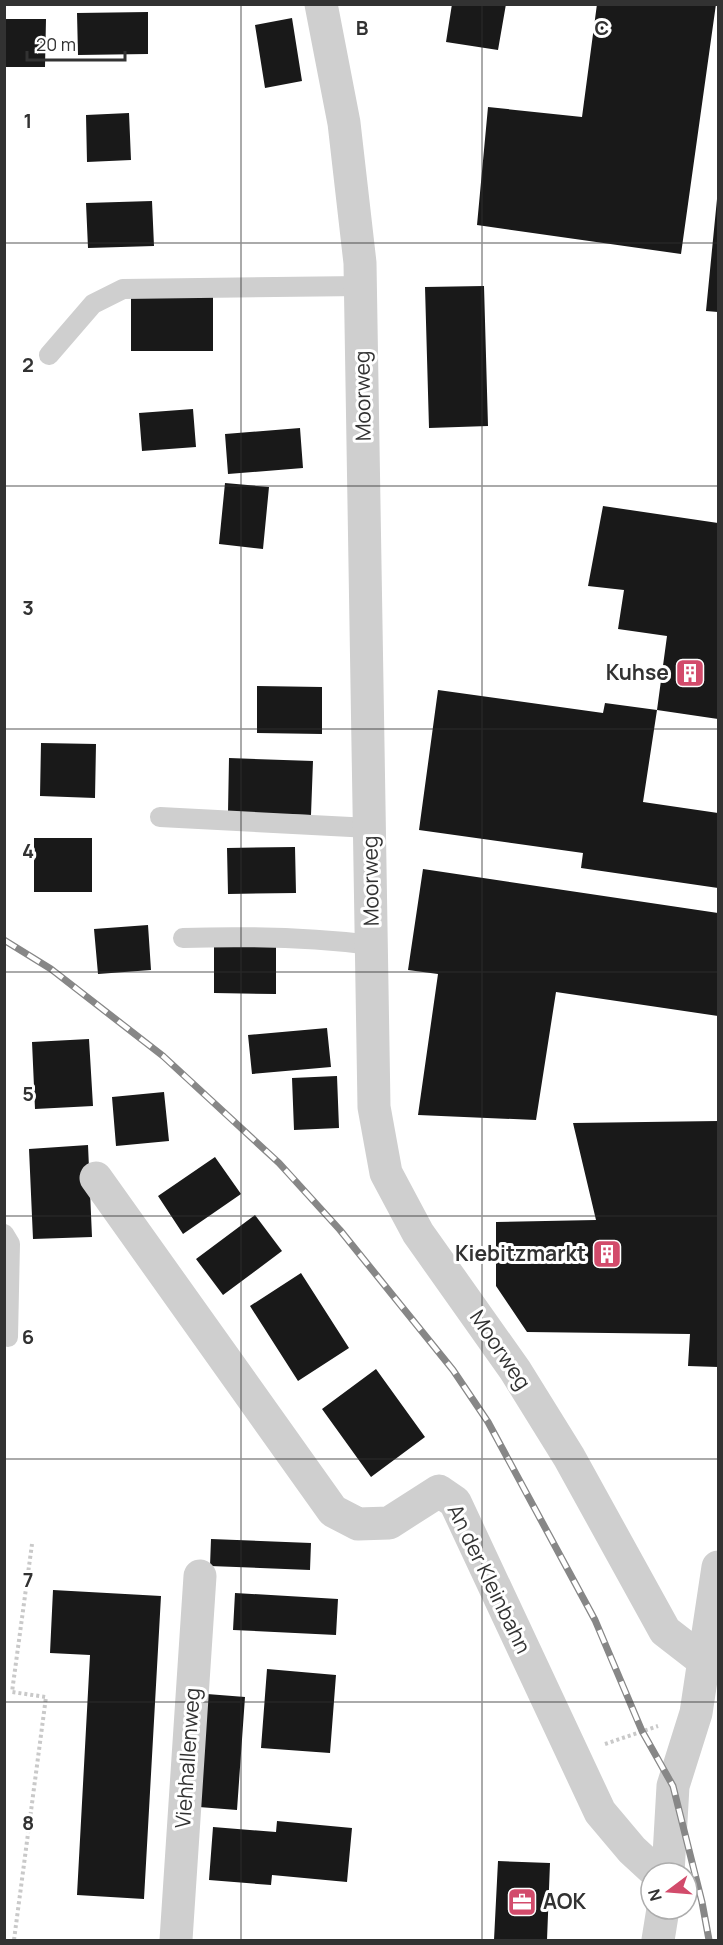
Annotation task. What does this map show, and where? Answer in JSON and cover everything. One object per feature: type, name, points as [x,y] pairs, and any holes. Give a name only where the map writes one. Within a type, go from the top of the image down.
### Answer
[{"type":"street","name":"Moorweg","points":[[321,4],[344,123],[361,286],[374,1107],[386,1173],[418,1233],[515,1370],[563,1448],[665,1631],[712,1662]]},
{"type":"street","name":"An der Kleinbahn","points":[[96,1178],[333,1511],[358,1524],[389,1522],[439,1491],[455,1502],[600,1812],[644,1861]]},
{"type":"street","points":[[669,1861],[673,1786],[712,1662],[718,1567]]},
{"type":"street","name":"Viehhallenweg","points":[[176,1941],[200,1576]]},
{"type":"street","points":[[658,1941],[661,1921]]},
{"type":"lane","points":[[49,355],[93,304],[123,289],[361,286]]},
{"type":"lane","points":[[160,817],[370,828]]},
{"type":"lane","points":[[183,938],[254,935],[306,937],[372,945]]},
{"type":"lane","points":[[4,1234],[10,1244],[8,1337]]},
{"type":"path","points":[[14,1941],[46,1698],[12,1692],[32,1544]]},
{"type":"path","points":[[574,1756],[696,1713]]},
{"type":"building","points":[[452,4],[506,4],[498,50],[446,42]]},
{"type":"building","points":[[597,4],[716,4],[681,254],[477,225],[488,107],[582,117]]},
{"type":"building","points":[[148,12],[148,54],[78,55],[77,13]]},
{"type":"building","points":[[292,18],[302,81],[265,88],[255,25]]},
{"type":"building","points":[[4,19],[46,19],[45,67],[4,67]]},
{"type":"building","points":[[129,113],[131,160],[87,162],[86,115]]},
{"type":"building","points":[[718,199],[718,312],[706,311]]},
{"type":"building","points":[[152,201],[154,246],[88,248],[86,203]]},
{"type":"building","points":[[484,286],[488,426],[429,428],[425,287]]},
{"type":"building","points":[[131,296],[213,296],[213,351],[131,351]]},
{"type":"building","points":[[193,409],[196,447],[142,451],[139,413]]},
{"type":"building","points":[[300,428],[303,468],[228,474],[225,434]]},
{"type":"building","points":[[225,483],[269,487],[263,549],[219,544]]},
{"type":"building","points":[[603,506],[718,523],[718,719],[657,710],[667,636],[618,629],[624,590],[588,586]]},
{"type":"building","points":[[257,686],[322,687],[322,734],[257,733]]},
{"type":"building","points":[[438,690],[603,713],[605,703],[657,710],[643,802],[718,813],[718,888],[581,868],[583,853],[419,830]]},
{"type":"building","points":[[41,743],[96,744],[95,798],[40,796]]},
{"type":"building","points":[[229,758],[313,761],[311,815],[228,813]]},
{"type":"building","points":[[34,838],[92,838],[92,892],[34,892]]},
{"type":"building","points":[[295,847],[296,893],[228,894],[227,848]]},
{"type":"building","points":[[423,869],[718,913],[718,1016],[556,992],[536,1120],[418,1115],[438,974],[408,970]]},
{"type":"building","points":[[148,925],[151,970],[98,974],[94,929]]},
{"type":"building","points":[[214,943],[276,944],[276,994],[214,993]]},
{"type":"building","points":[[327,1028],[331,1067],[252,1074],[248,1035]]},
{"type":"building","points":[[89,1039],[93,1106],[35,1109],[32,1042]]},
{"type":"building","points":[[337,1076],[339,1128],[294,1130],[292,1078]]},
{"type":"building","points":[[164,1092],[169,1141],[116,1146],[112,1097]]},
{"type":"building","name":"Kiebitzmarkt","points":[[718,1121],[718,1367],[688,1366],[690,1334],[527,1332],[496,1286],[496,1222],[596,1220],[573,1123]]},
{"type":"building","points":[[88,1145],[92,1237],[33,1239],[29,1149]]},
{"type":"building","points":[[215,1157],[241,1194],[183,1234],[158,1196]]},
{"type":"building","points":[[255,1215],[282,1251],[223,1295],[196,1259]]},
{"type":"building","points":[[301,1273],[349,1348],[298,1381],[250,1306]]},
{"type":"building","points":[[376,1369],[425,1437],[371,1477],[322,1409]]},
{"type":"building","points":[[211,1539],[311,1543],[310,1570],[210,1566]]},
{"type":"building","points":[[53,1590],[161,1596],[144,1899],[77,1895],[90,1655],[50,1653]]},
{"type":"building","points":[[235,1593],[338,1599],[336,1635],[233,1630]]},
{"type":"building","points":[[267,1669],[336,1675],[330,1753],[261,1748]]},
{"type":"building","points":[[207,1694],[245,1697],[237,1810],[199,1807]]},
{"type":"building","points":[[277,1821],[352,1828],[347,1882],[272,1875],[271,1885],[209,1880],[213,1827],[276,1832]]},
{"type":"building","name":"AOK","points":[[498,1861],[550,1863],[547,1940],[494,1940]]},
{"type":"railway","points":[[4,940],[51,969],[163,1056],[279,1163],[340,1230],[453,1370],[488,1422],[595,1620],[642,1731],[673,1786],[702,1902],[709,1940]]},
{"type":"place","name":"Kuhse","points":[[690,673]]},
{"type":"place","name":"Kiebitzmarkt","points":[[607,1254]]},
{"type":"place","name":"AOK","points":[[522,1902]]}]
